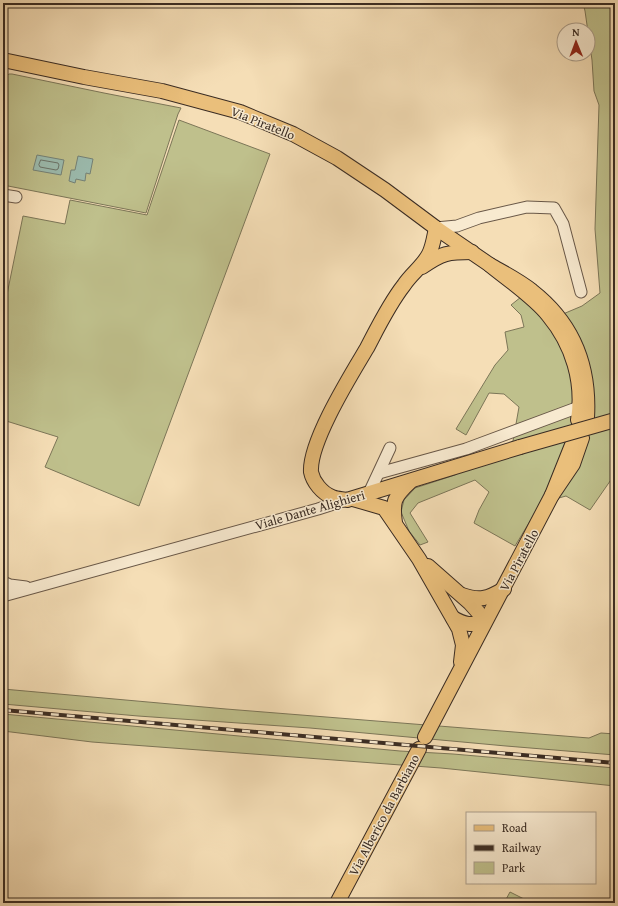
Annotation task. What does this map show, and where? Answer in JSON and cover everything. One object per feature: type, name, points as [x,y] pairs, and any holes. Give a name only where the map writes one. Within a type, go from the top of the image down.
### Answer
[{"type":"main road","name":"Via Piratello","points":[[3,60],[162,91],[240,112],[293,134],[338,158],[419,213],[436,228],[490,265],[531,290],[549,306],[563,322],[572,337],[581,359],[588,393],[581,415]]},
{"type":"main road","points":[[436,228],[428,255],[404,285],[341,393],[319,436],[312,459],[312,472],[314,480],[321,489],[332,498],[349,499],[384,508],[419,559],[460,629],[463,645],[460,670]]},
{"type":"main road","points":[[415,272],[437,257],[451,252],[472,252]]},
{"type":"main road","name":"Viale Dante Alighieri","points":[[349,499],[615,420]]},
{"type":"main road","name":"Via Piratello","points":[[484,623],[504,589],[552,495],[578,439]]},
{"type":"main road","points":[[395,523],[393,509],[397,495],[412,480]]},
{"type":"main road","points":[[419,559],[462,594],[478,612],[484,623],[474,625],[463,624],[454,618]]},
{"type":"main road","points":[[462,594],[474,599],[491,596],[504,589]]},
{"type":"main road","name":"Via Alberico da Barbiano","points":[[337,903],[484,623]]},
{"type":"street","points":[[3,195],[16,197]]},
{"type":"street","points":[[436,228],[457,226],[479,218],[527,207],[554,208],[563,224],[581,292]]},
{"type":"street","points":[[379,473],[581,415]]},
{"type":"street","points":[[368,493],[390,448]]},
{"type":"street","name":"Viale Dante Alighieri","points":[[3,596],[318,509],[349,499]]},
{"type":"street","points":[[3,582],[10,585],[30,588]]},
{"type":"green space","points":[[583,3],[615,3],[615,474],[590,510],[566,496],[541,503],[515,546],[474,523],[489,492],[475,480],[418,503],[410,513],[428,542],[420,545],[409,531],[401,512],[404,500],[415,488],[455,475],[513,441],[519,407],[504,394],[489,393],[466,435],[456,429],[495,365],[508,350],[505,332],[524,327],[521,315],[511,305],[521,297],[563,314],[582,306],[600,293],[595,229],[599,105],[594,91],[592,62],[596,62],[596,22],[587,22]]},
{"type":"green space","points":[[9,74],[181,108],[146,213],[3,185],[3,84],[6,76]]},
{"type":"green space","points":[[179,120],[270,154],[139,506],[45,467],[58,437],[3,420],[3,314],[23,216],[65,224],[70,200],[147,215]]},
{"type":"green space","points":[[3,689],[226,709],[589,738],[601,733],[615,734],[615,755],[310,728],[138,716],[3,704]]},
{"type":"green space","points":[[3,714],[400,751],[615,768],[615,786],[441,768],[92,742],[3,731]]},
{"type":"green space","points":[[510,892],[532,903],[504,903]]},
{"type":"water","points":[[37,155],[64,160],[61,175],[33,170]]},
{"type":"water","points":[[78,156],[93,159],[90,174],[86,173],[85,181],[76,179],[75,183],[69,181],[71,170],[75,170]]},
{"type":"railway","points":[[3,710],[615,763]]}]
